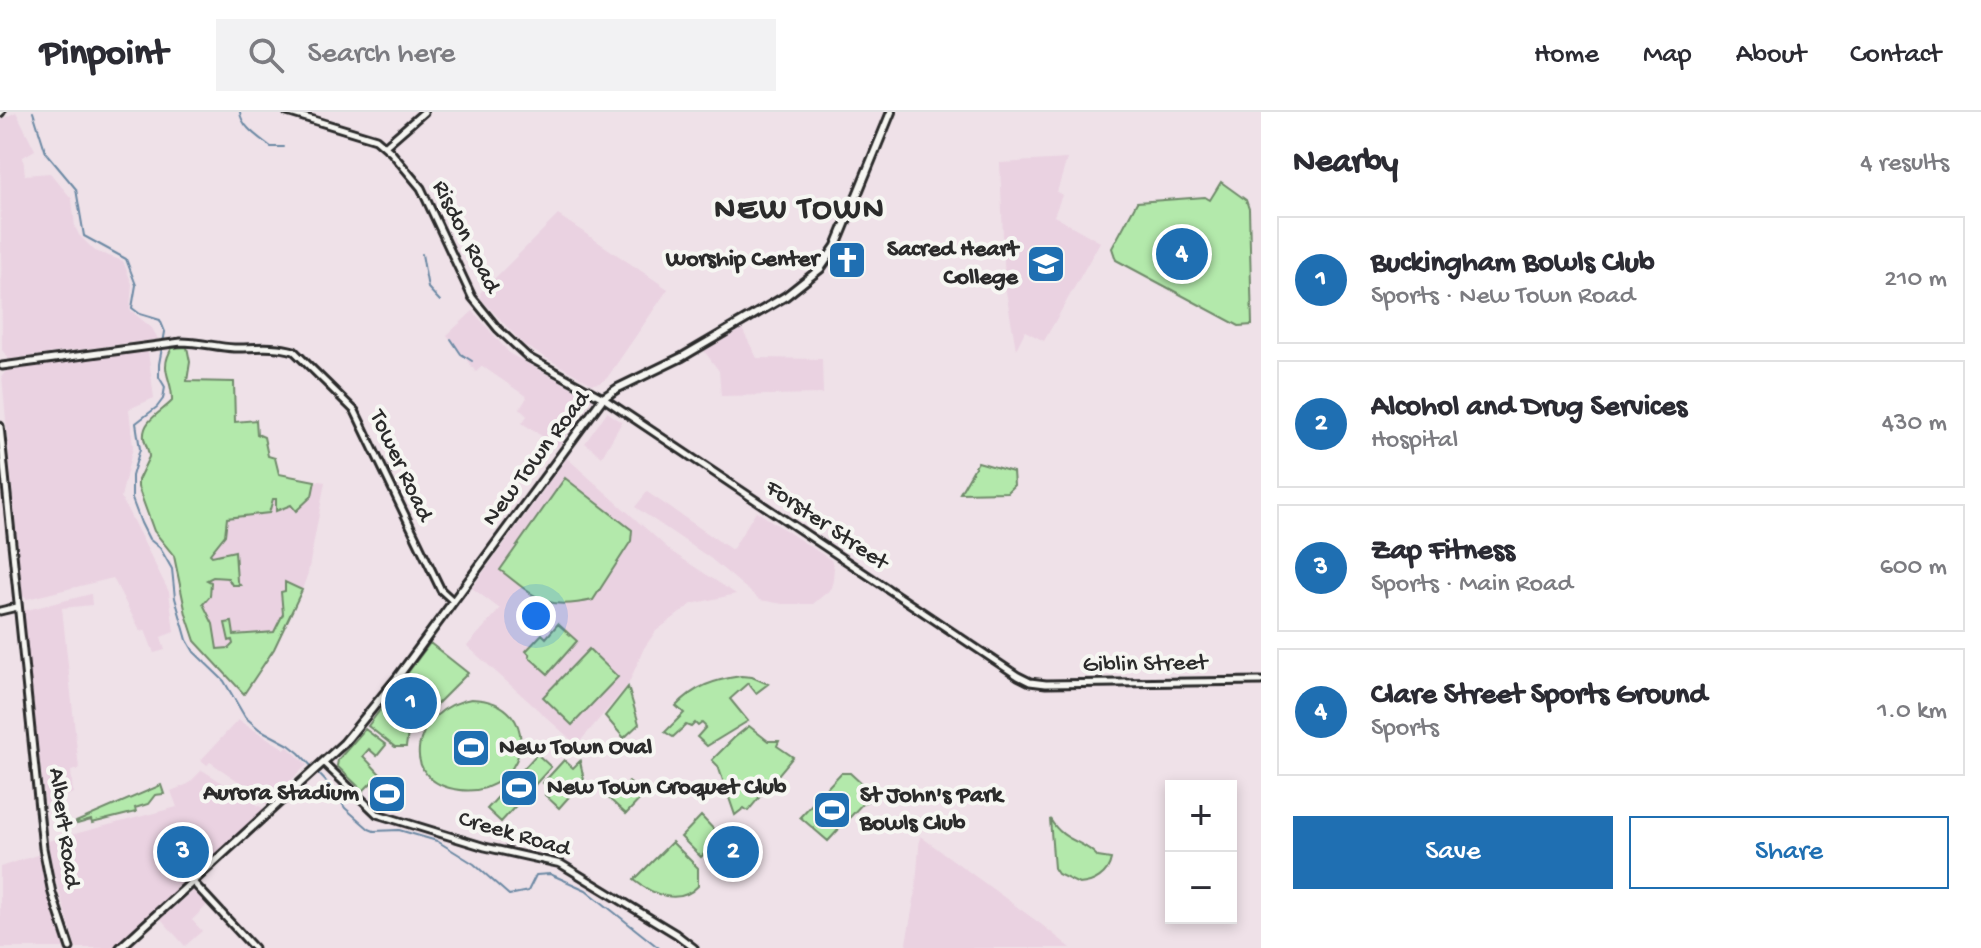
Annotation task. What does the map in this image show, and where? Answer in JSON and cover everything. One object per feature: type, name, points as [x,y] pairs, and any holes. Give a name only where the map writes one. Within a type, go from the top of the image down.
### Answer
[{"type":"main road","name":"New Town Road","points":[[120,948],[322,765],[361,723],[603,398],[682,357],[794,291],[820,269],[836,246],[891,112]]},
{"type":"street","name":"Risdon Road","points":[[287,112],[359,133],[385,146],[421,188],[464,283],[498,329],[528,357],[603,398]]},
{"type":"street","points":[[385,146],[424,112]]},
{"type":"street","name":"Tower Road","points":[[1,365],[200,342],[231,348],[294,351],[355,411],[441,590],[453,601]]},
{"type":"street","name":"Forster Street","points":[[603,398],[1030,682]]},
{"type":"street","name":"Albert Road","points":[[0,426],[45,857],[52,893],[70,948]]},
{"type":"street","points":[[0,611],[17,607]]},
{"type":"street","name":"Giblin Street","points":[[1030,682],[1261,681]]},
{"type":"street","name":"Creek Road","points":[[322,765],[377,814],[485,847],[561,864],[694,948]]},
{"type":"street","points":[[192,881],[254,948]]},
{"type":"shaded area","points":[[16,112],[35,150],[23,157],[25,175],[50,173],[72,199],[79,235],[95,251],[123,261],[132,284],[130,310],[152,328],[158,339],[9,359],[2,350],[0,120]]},
{"type":"shaded area","name":"Sacred Heart College","points":[[1067,159],[1057,192],[1062,195],[1054,216],[1100,242],[1044,341],[1025,331],[1016,349],[1005,286],[1000,163]]},
{"type":"shaded area","points":[[558,215],[668,289],[607,378],[600,383],[592,384],[525,346],[482,300],[480,293]]},
{"type":"shaded area","points":[[473,311],[510,354],[592,399],[558,447],[522,423],[527,416],[520,409],[527,397],[482,366],[476,372],[447,335]]},
{"type":"shaded area","points":[[742,329],[757,358],[822,359],[823,394],[721,396],[719,371],[704,351]]},
{"type":"shaded area","points":[[187,347],[190,362],[187,381],[234,382],[235,422],[256,420],[257,434],[264,437],[268,456],[275,458],[279,474],[325,482],[308,573],[300,595],[274,649],[244,694],[195,641],[174,556],[154,531],[138,487],[138,480],[149,457],[143,436],[145,430],[149,421],[172,401],[165,359],[172,348]]},
{"type":"shaded area","points":[[148,351],[154,398],[129,409],[133,447],[121,497],[169,592],[174,632],[161,637],[165,650],[154,653],[145,630],[140,631],[113,578],[27,599],[22,596],[2,376],[6,371]]},
{"type":"shaded area","points":[[607,412],[622,422],[602,457],[585,443]]},
{"type":"shaded area","points":[[567,458],[672,552],[736,594],[692,604],[656,631],[644,648],[628,685],[577,745],[467,646],[500,609],[472,588]]},
{"type":"shaded area","points":[[647,492],[732,550],[756,511],[831,560],[834,568],[832,588],[813,604],[760,600],[710,558],[635,507]]},
{"type":"shaded area","points":[[91,594],[92,605],[62,608],[79,769],[71,771],[73,793],[45,804],[23,611]]},
{"type":"shaded area","points":[[238,720],[285,749],[288,747],[307,765],[266,804],[210,762],[207,765],[201,760]]},
{"type":"shaded area","points":[[202,770],[264,809],[112,948],[76,948],[51,864],[48,841],[177,807],[171,791],[188,784]]},
{"type":"shaded area","points":[[738,824],[755,840],[755,846],[749,865],[734,881],[708,857]]},
{"type":"shaded area","points":[[920,836],[1042,925],[1071,948],[907,948]]},
{"type":"shaded area","points":[[40,854],[66,948],[0,948],[0,867]]},
{"type":"shaded area","points":[[193,890],[207,905],[192,920],[202,931],[185,946],[161,919]]},
{"type":"green space","points":[[1221,182],[1246,200],[1249,209],[1252,325],[1239,326],[1116,260],[1112,248],[1137,202],[1205,197],[1210,200]]},
{"type":"green space","points":[[187,347],[190,362],[187,381],[234,382],[235,422],[256,420],[257,434],[264,437],[268,456],[275,458],[279,474],[315,481],[312,496],[296,511],[291,505],[276,511],[276,499],[273,499],[269,513],[227,518],[225,535],[210,554],[235,551],[240,585],[232,585],[228,578],[213,577],[207,580],[211,582],[210,596],[203,604],[213,624],[217,649],[229,648],[233,644],[232,640],[229,641],[225,623],[232,622],[234,635],[274,632],[283,614],[281,592],[285,591],[285,582],[302,590],[274,649],[244,694],[195,641],[174,556],[154,531],[138,487],[138,480],[149,457],[144,438],[146,426],[172,401],[166,369],[168,356],[172,348]]},
{"type":"green space","points":[[978,462],[1013,472],[1014,485],[1007,492],[960,493]]},
{"type":"green space","points":[[565,478],[632,530],[631,541],[593,600],[563,604],[542,600],[500,570]]},
{"type":"green space","points":[[558,624],[577,641],[548,674],[526,651],[542,634],[546,638]]},
{"type":"green space","points":[[430,643],[468,673],[408,733],[406,747],[395,747],[368,726]]},
{"type":"green space","points":[[589,649],[618,677],[572,725],[543,697]]},
{"type":"green space","points":[[741,676],[768,684],[756,693],[748,683],[730,699],[748,721],[707,746],[697,737],[706,727],[702,723],[691,727],[686,725],[673,737],[665,732],[684,713],[676,706],[690,693],[714,682]]},
{"type":"green space","points":[[628,687],[639,724],[624,738],[605,716]]},
{"type":"green space","name":"New Town Oval","points":[[471,699],[495,704],[511,715],[519,731],[520,748],[514,765],[501,779],[483,788],[460,790],[440,784],[426,774],[420,761],[419,746],[435,716],[451,705]]},
{"type":"green space","points":[[749,726],[768,741],[779,741],[777,746],[793,757],[748,811],[744,808],[735,815],[718,766],[712,760]]},
{"type":"green space","points":[[365,729],[386,745],[377,756],[369,749],[363,756],[380,774],[363,791],[337,766],[338,760]]},
{"type":"green space","name":"New Town Croquet Club","points":[[537,754],[551,767],[501,822],[487,809]]},
{"type":"green space","points":[[564,760],[573,768],[580,761],[584,780],[559,808],[545,795],[550,789],[543,783]]},
{"type":"green space","name":"St John's Park Bowls Club","points":[[841,773],[850,773],[876,797],[863,803],[828,841],[800,817]]},
{"type":"green space","points":[[618,782],[624,787],[629,782],[644,795],[626,814],[605,795]]},
{"type":"green space","points":[[161,785],[164,794],[155,795],[148,804],[135,808],[136,812],[92,823],[91,820],[76,822]]},
{"type":"green space","points":[[701,816],[721,837],[701,857],[681,837]]},
{"type":"green space","points":[[1050,819],[1062,833],[1098,857],[1111,859],[1104,874],[1079,884],[1058,874],[1054,868]]},
{"type":"green space","points":[[672,842],[698,868],[698,886],[683,896],[658,894],[634,880]]},
{"type":"waterway","points":[[33,112],[46,153],[76,189],[84,236],[126,259],[136,285],[132,308],[160,320],[165,332],[159,364],[159,377],[165,387],[163,399],[136,423],[140,449],[132,476],[132,499],[149,539],[160,548],[172,569],[175,598],[187,640],[194,652],[224,681],[245,717],[299,753],[334,790],[345,808],[369,829],[399,830],[437,841],[474,864],[509,895],[528,891],[536,875],[550,874],[586,890],[659,948]]},
{"type":"waterway","points":[[240,112],[244,123],[257,136],[271,147],[284,147]]},
{"type":"waterway","points":[[422,254],[428,288],[440,301]]},
{"type":"waterway","points":[[451,339],[461,354],[472,361]]},
{"type":"place","name":"Clare Street Sports Ground","points":[[1182,254]]},
{"type":"place","name":"Worship Center","points":[[847,260]]},
{"type":"place","name":"Sacred Heart College","points":[[1046,264]]},
{"type":"place","name":"Buckingham Bowls Club","points":[[411,703]]},
{"type":"place","name":"New Town Oval","points":[[471,748]]},
{"type":"place","name":"New Town Croquet Club","points":[[519,788]]},
{"type":"place","name":"Aurora Stadium","points":[[387,794]]},
{"type":"place","name":"St John's Park Bowls Club","points":[[832,810]]},
{"type":"place","name":"Zap Fitness","points":[[183,852]]},
{"type":"place","name":"Alcohol and Drug Services","points":[[733,852]]},
{"type":"district","name":"NEW TOWN","points":[[800,211]]}]
